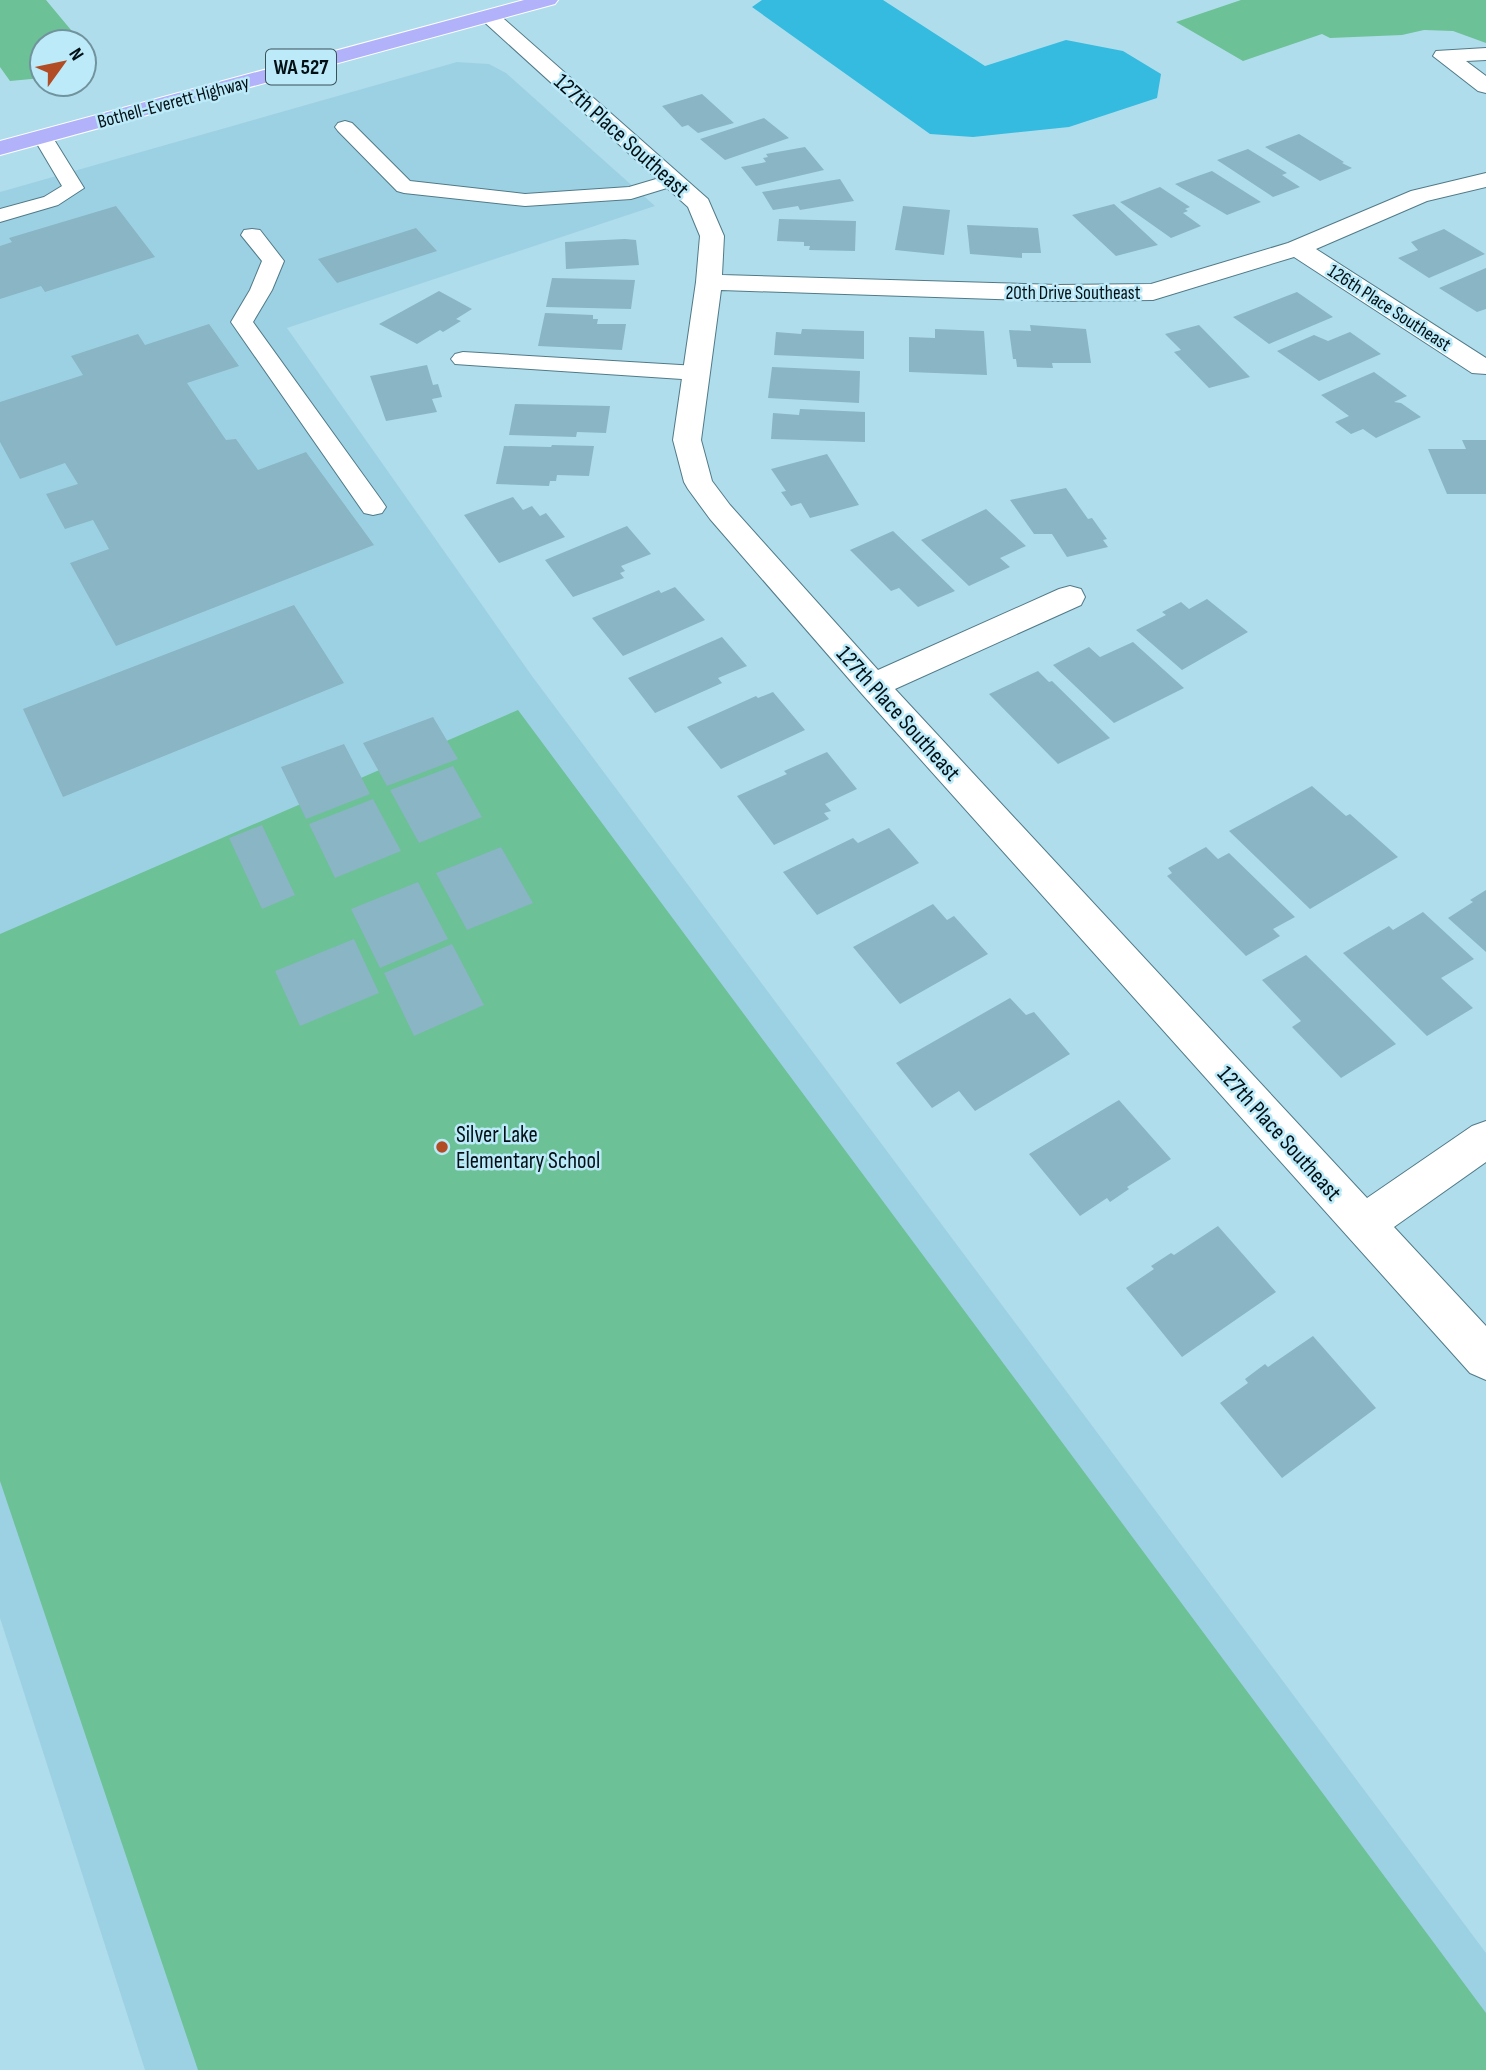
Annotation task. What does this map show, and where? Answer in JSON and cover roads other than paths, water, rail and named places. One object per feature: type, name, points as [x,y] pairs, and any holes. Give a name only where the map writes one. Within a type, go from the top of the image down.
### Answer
[{"type":"main road","name":"Bothell-Everett Highway","points":[[0,148],[548,0]]},
{"type":"street","name":"127th Place Southeast","points":[[489,16],[699,204],[712,236],[709,282],[687,440],[698,482],[720,512],[873,686],[1486,1358]]},
{"type":"street","points":[[1486,54],[1444,56],[1486,86]]},
{"type":"street","name":"20th Drive Southeast","points":[[709,282],[1058,293],[1153,292],[1297,248],[1419,196],[1486,180]]},
{"type":"street","name":"126th Place Southeast","points":[[1297,248],[1482,367]]},
{"type":"street","points":[[873,686],[1070,597]]},
{"type":"street","points":[[1363,1224],[1486,1139]]},
{"type":"lane","points":[[345,127],[404,187],[525,200],[631,192],[673,180]]},
{"type":"lane","points":[[0,216],[51,201],[74,188],[43,136]]},
{"type":"lane","points":[[252,235],[273,261],[261,290],[242,322],[373,507]]},
{"type":"lane","points":[[463,359],[696,373]]},
{"type":"water","points":[[762,0],[883,0],[985,66],[1066,40],[1123,51],[1161,74],[1157,98],[1069,127],[973,137],[930,134],[752,7]]},
{"type":"place","name":"Silver Lake Elementary School","points":[[442,1147]]}]
